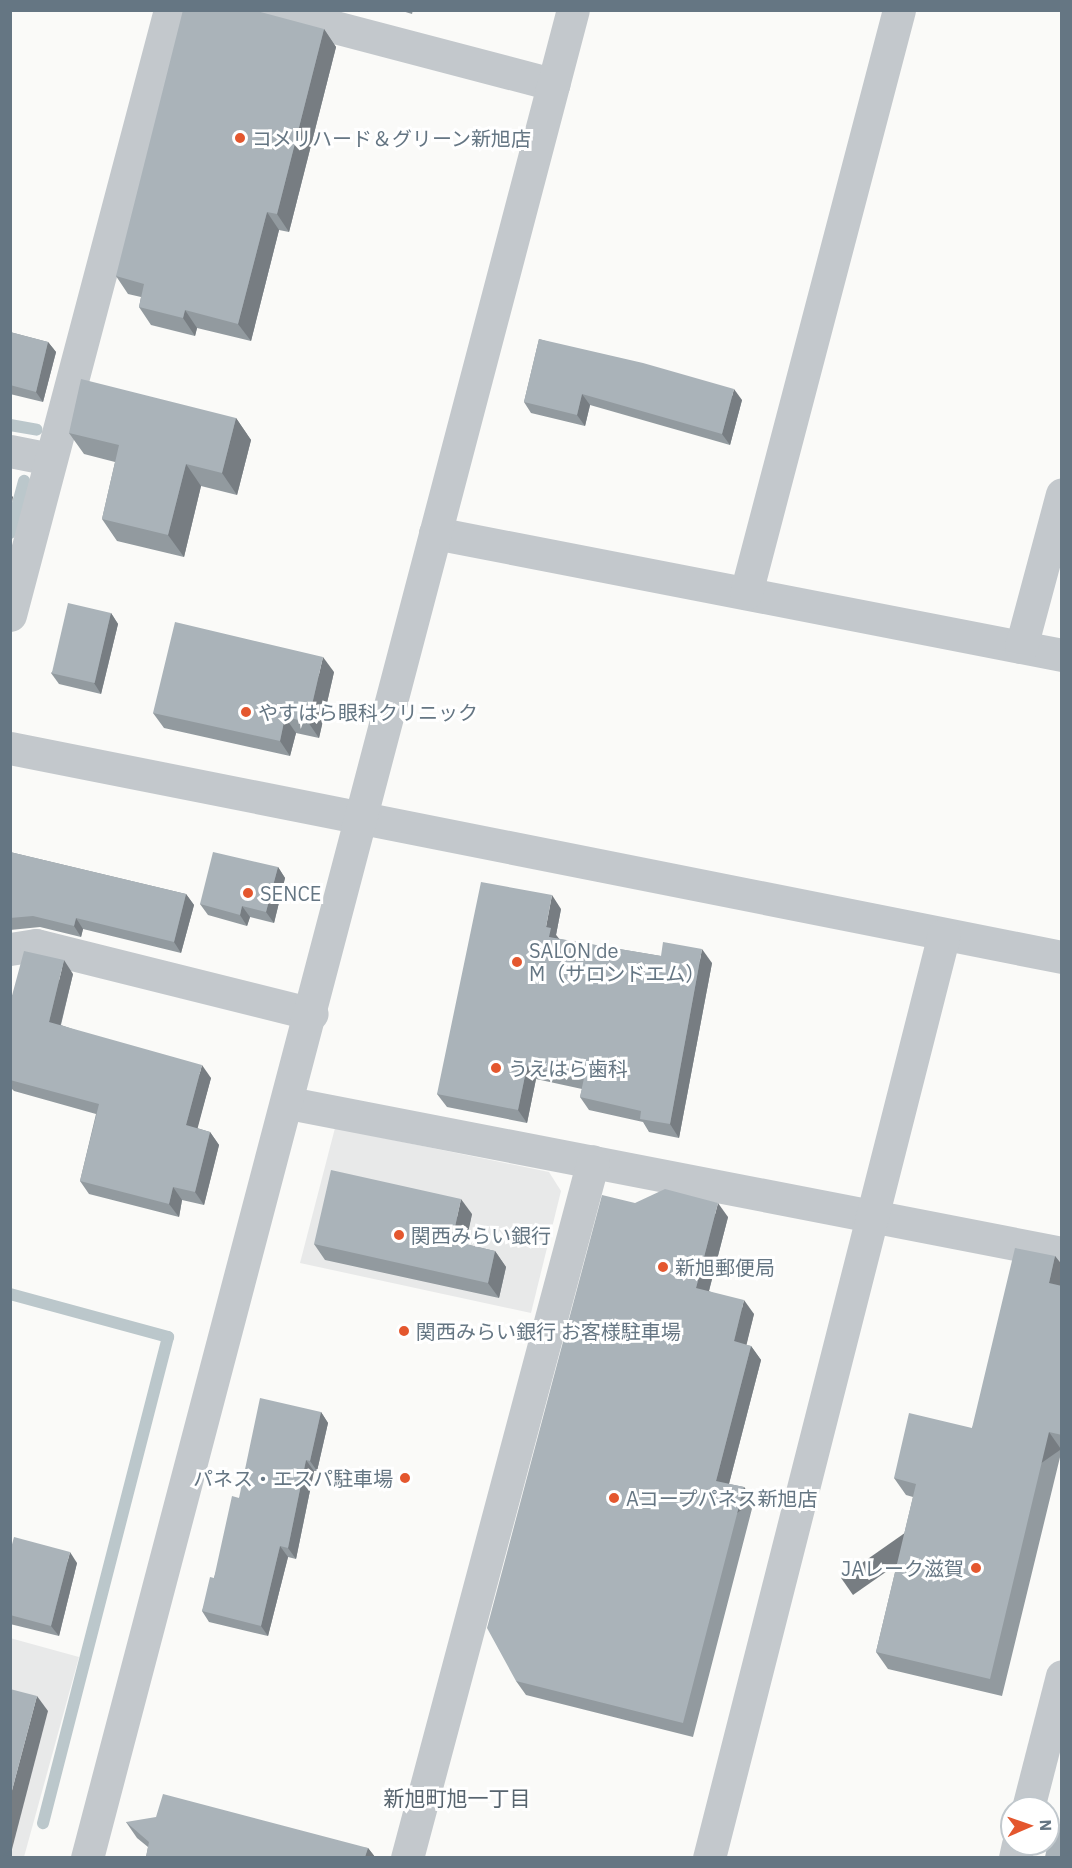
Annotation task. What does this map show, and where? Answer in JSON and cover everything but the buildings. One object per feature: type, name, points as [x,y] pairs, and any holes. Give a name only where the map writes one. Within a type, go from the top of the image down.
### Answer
[{"type":"street","points":[[10,615],[170,10]]},
{"type":"street","points":[[270,10],[554,84]]},
{"type":"street","points":[[87,1857],[289,1103],[435,533],[573,10]]},
{"type":"street","points":[[746,593],[899,10]]},
{"type":"street","points":[[10,451],[50,459]]},
{"type":"street","points":[[1021,647],[1062,494]]},
{"type":"street","points":[[435,533],[1062,655]]},
{"type":"street","points":[[10,748],[362,820],[1062,957]]},
{"type":"street","points":[[709,1857],[944,934]]},
{"type":"street","points":[[10,949],[36,945],[312,1014]]},
{"type":"street","points":[[289,1103],[1062,1253]]},
{"type":"street","points":[[407,1857],[593,1161]]},
{"type":"street","points":[[1031,1796],[1062,1676]]},
{"type":"shaded area","points":[[335,1128],[549,1172],[561,1191],[531,1313],[300,1263]]},
{"type":"shaded area","points":[[10,1638],[79,1657],[24,1857],[11,1857]]},
{"type":"waterway","points":[[10,425],[37,430]]},
{"type":"waterway","points":[[10,533],[24,481]]},
{"type":"waterway","points":[[10,1294],[168,1337],[43,1823]]},
{"type":"place","name":"コメリハード＆グリーン新旭店","points":[[240,138]]},
{"type":"place","name":"やすはら眼科クリニック","points":[[246,712]]},
{"type":"place","name":"SENCE","points":[[248,893]]},
{"type":"place","name":"SALON de M（サロンドエム）","points":[[517,962]]},
{"type":"place","name":"うえはら歯科","points":[[496,1068]]},
{"type":"place","name":"関西みらい銀行","points":[[399,1235]]},
{"type":"place","name":"新旭郵便局","points":[[663,1267]]},
{"type":"place","name":"関西みらい銀行 お客様駐車場","points":[[404,1331]]},
{"type":"place","name":"パネス・エスパ駐車場","points":[[405,1478]]},
{"type":"place","name":"Aコープパネス新旭店","points":[[614,1498]]},
{"type":"place","name":"JAレーク滋賀","points":[[976,1568]]},
{"type":"district","name":"新旭町旭一丁目","points":[[457,1798]]}]
